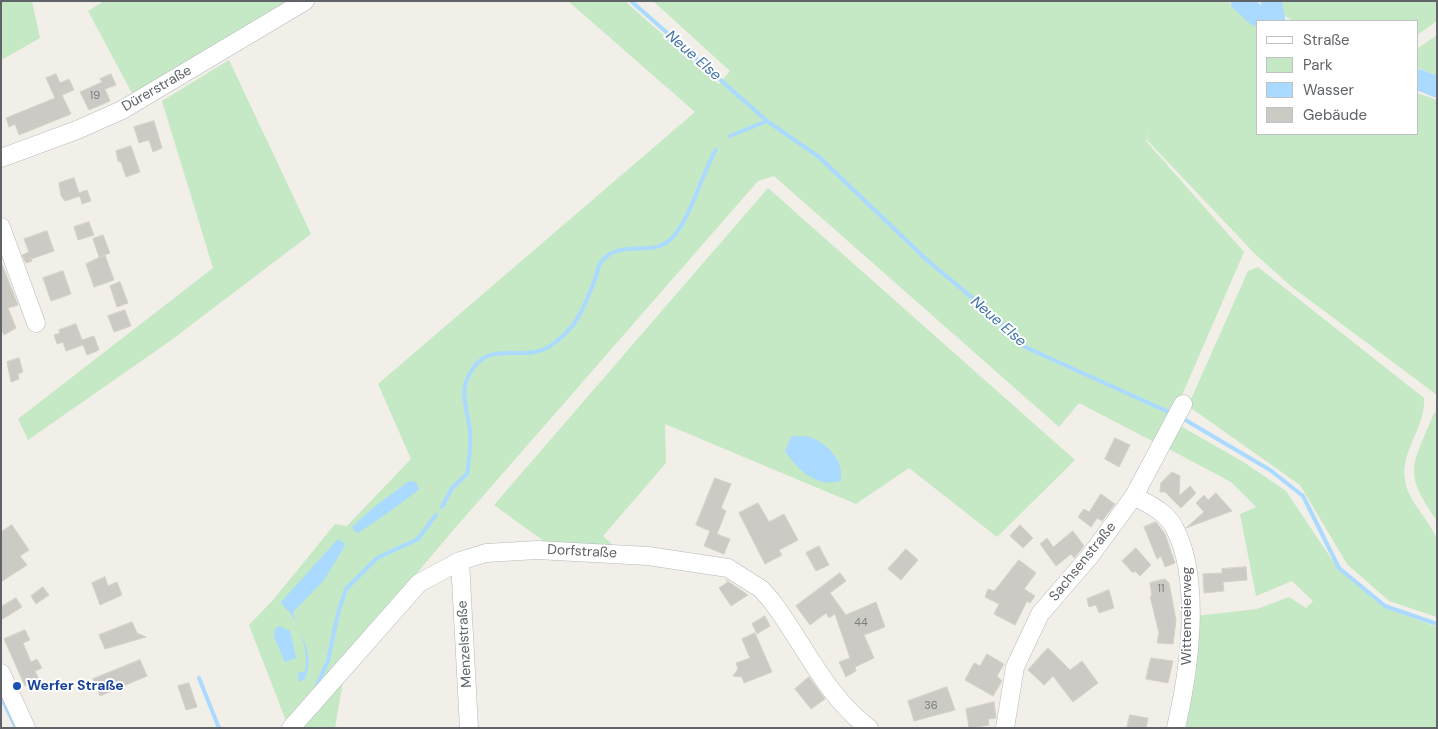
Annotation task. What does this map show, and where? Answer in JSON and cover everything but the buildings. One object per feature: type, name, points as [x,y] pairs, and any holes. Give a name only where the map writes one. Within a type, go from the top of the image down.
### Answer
[{"type":"street","name":"Dürerstraße","points":[[1,158],[77,130],[122,110],[305,1]]},
{"type":"street","points":[[1,227],[36,323]]},
{"type":"street","name":"Sachsenstraße","points":[[1005,728],[1015,667],[1040,614],[1090,556],[1134,496],[1183,404]]},
{"type":"street","name":"Wittemeierweg","points":[[1134,496],[1160,511],[1175,528],[1186,559],[1190,602],[1189,646],[1186,681],[1176,728]]},
{"type":"street","name":"Dorfstraße","points":[[291,728],[419,583],[460,561],[486,553],[537,550],[648,556],[728,568],[761,589],[772,600],[828,685],[844,704],[869,728]]},
{"type":"street","name":"Menzelstraße","points":[[460,561],[469,728]]},
{"type":"street","points":[[1,673],[26,728]]},
{"type":"green space","points":[[1,1],[32,1],[40,38],[3,59],[1,56]]},
{"type":"green space","points":[[104,1],[292,1],[134,97],[88,11]]},
{"type":"green space","points":[[568,1],[628,1],[627,3],[719,84],[730,71],[653,1],[1227,1],[1256,25],[1256,135],[1418,135],[1418,93],[1437,100],[1437,395],[1292,287],[1255,254],[1147,140],[1151,127],[1146,141],[1244,252],[1179,402],[1156,443],[1079,403],[1059,427],[774,176],[758,181],[449,535],[288,726],[249,625],[273,600],[335,524],[347,526],[411,459],[378,384],[695,112]]},
{"type":"green space","points":[[1261,1],[1437,1],[1437,21],[1418,34],[1418,20],[1291,20]]},
{"type":"green space","points":[[1437,35],[1437,76],[1418,67],[1418,48]]},
{"type":"green space","points":[[229,60],[311,234],[170,341],[28,440],[18,419],[213,268],[162,101]]},
{"type":"green space","points":[[768,188],[1075,460],[997,537],[909,468],[856,504],[665,424],[666,463],[603,536],[630,561],[552,557],[541,539],[494,505]]},
{"type":"green space","points":[[1258,267],[1424,398],[1424,409],[1409,449],[1404,469],[1410,495],[1436,537],[1437,617],[1389,601],[1347,564],[1300,485],[1188,406],[1248,271]]},
{"type":"green space","points":[[1437,412],[1437,521],[1419,490],[1414,468],[1420,445],[1434,413]]},
{"type":"green space","points":[[1177,424],[1245,463],[1286,491],[1339,570],[1384,607],[1437,627],[1437,728],[1186,728],[1196,673],[1196,616],[1257,609],[1289,597],[1306,608],[1313,601],[1292,581],[1256,596],[1240,514],[1256,507],[1231,482],[1165,447]]},
{"type":"green space","points":[[343,681],[335,728],[301,728]]},
{"type":"water","points":[[792,436],[810,437],[829,449],[838,461],[841,474],[840,481],[823,482],[801,470],[785,451]]},
{"type":"water","points":[[409,481],[416,482],[419,489],[368,526],[357,533],[354,531],[352,527],[373,508]]},
{"type":"water","points":[[338,539],[345,544],[324,580],[293,612],[308,652],[309,661],[305,679],[299,682],[298,673],[305,671],[306,664],[303,641],[295,620],[281,602]]},
{"type":"water","points":[[279,626],[290,631],[296,658],[285,662],[274,637],[275,629]]},
{"type":"waterway","name":"Neue Else","points":[[631,1],[767,121],[819,157],[928,261],[986,309],[1023,346],[1173,414]]},
{"type":"waterway","points":[[1241,1],[1256,15],[1266,20]]},
{"type":"waterway","points":[[1271,1],[1275,20]]},
{"type":"waterway","points":[[1418,79],[1437,87]]},
{"type":"waterway","points":[[730,136],[767,121]]},
{"type":"waterway","points":[[442,507],[452,488],[467,474],[470,437],[464,391],[468,377],[476,364],[486,357],[496,354],[530,353],[542,350],[553,344],[568,331],[579,316],[602,261],[616,251],[658,246],[666,243],[674,236],[688,214],[716,150]]},
{"type":"waterway","name":"Neue Else","points":[[1182,418],[1270,470],[1303,496],[1339,568],[1385,606],[1437,624]]},
{"type":"waterway","points":[[317,685],[328,661],[338,613],[346,589],[377,558],[418,539],[436,515]]},
{"type":"waterway","points":[[199,678],[219,728]]},
{"type":"waterway","points":[[2,699],[16,728]]},
{"type":"place","name":"Werfer Straße","points":[[17,686]]}]
